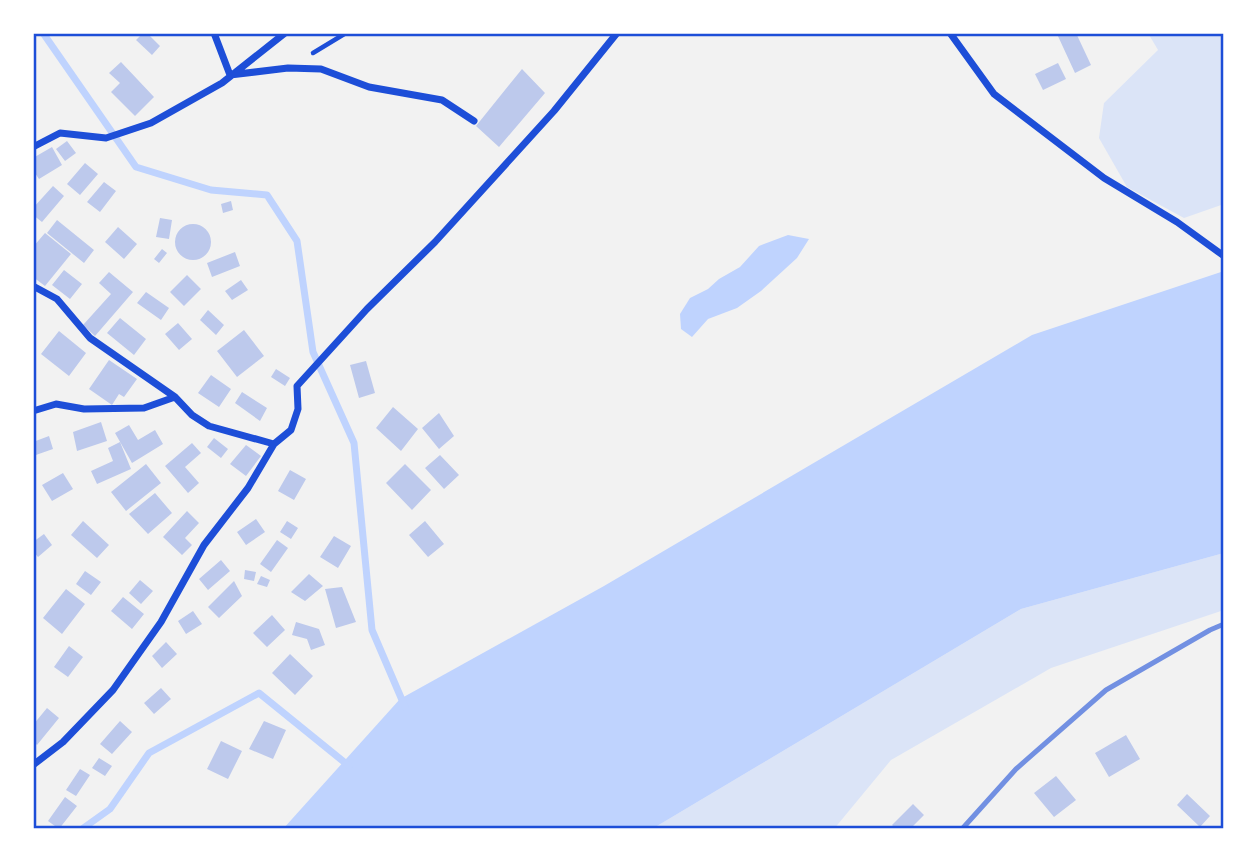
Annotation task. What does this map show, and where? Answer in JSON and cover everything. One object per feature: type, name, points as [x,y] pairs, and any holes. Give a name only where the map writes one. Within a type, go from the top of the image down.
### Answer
[{"type":"street","points":[[214,33],[230,75]]},
{"type":"street","points":[[33,147],[60,134],[106,138],[151,123],[222,83],[285,33]]},
{"type":"street","points":[[33,765],[63,742],[113,690],[161,622],[204,545],[248,488],[274,444],[291,430],[298,409],[297,386],[367,309],[444,232],[554,111],[617,33]]},
{"type":"street","points":[[950,33],[994,94],[1104,178],[1177,222],[1224,256]]},
{"type":"street","points":[[230,75],[288,68],[321,69],[369,87],[442,100],[474,121]]},
{"type":"street","points":[[33,286],[57,299],[90,338],[175,397],[192,415],[209,425],[274,444]]},
{"type":"street","points":[[33,411],[57,404],[85,409],[144,408],[175,397]]},
{"type":"path","points":[[288,68],[346,33]]},
{"type":"shaded area","points":[[1148,33],[1224,33],[1224,204],[1184,218],[1127,187],[1099,138],[1104,103],[1158,50]]},
{"type":"shaded area","points":[[1224,553],[1224,610],[1051,668],[891,760],[834,829],[652,829],[1021,609]]},
{"type":"water","points":[[788,235],[809,239],[797,258],[761,291],[737,308],[708,319],[692,337],[681,329],[680,314],[690,298],[740,267],[759,246]]},
{"type":"water","points":[[1224,271],[1224,553],[1021,609],[652,829],[283,829],[400,699],[604,586],[1032,335]]},
{"type":"building","points":[[143,33],[147,33],[160,46],[152,55],[136,40]]},
{"type":"building","points":[[1076,33],[1091,65],[1075,73],[1057,34]]},
{"type":"building","points":[[121,62],[154,97],[135,116],[111,92],[120,83],[109,73]]},
{"type":"building","points":[[1058,63],[1066,79],[1043,90],[1035,74]]},
{"type":"building","points":[[522,69],[545,93],[499,147],[476,126]]},
{"type":"building","points":[[67,141],[76,153],[65,161],[56,149]]},
{"type":"building","points":[[52,147],[62,165],[39,179],[33,170],[33,158]]},
{"type":"building","points":[[85,163],[98,174],[80,195],[67,184]]},
{"type":"building","points":[[104,182],[116,191],[100,212],[87,202]]},
{"type":"building","points":[[53,186],[64,196],[42,222],[33,215],[33,208]]},
{"type":"building","points":[[231,201],[233,210],[223,213],[221,204]]},
{"type":"building","points":[[160,218],[172,220],[169,239],[156,237]]},
{"type":"building","points":[[57,220],[94,250],[84,263],[47,233]]},
{"type":"building","points":[[193,224],[206,229],[211,242],[206,255],[193,260],[180,255],[175,242],[180,229]]},
{"type":"building","points":[[118,227],[137,244],[124,259],[105,242]]},
{"type":"building","points":[[45,233],[71,254],[45,286],[33,277],[33,247]]},
{"type":"building","points":[[162,249],[167,253],[159,263],[154,259]]},
{"type":"building","points":[[235,252],[240,266],[212,277],[207,263]]},
{"type":"building","points":[[64,270],[82,284],[70,299],[52,285]]},
{"type":"building","points":[[109,272],[133,292],[95,336],[83,325],[111,294],[99,283]]},
{"type":"building","points":[[187,275],[201,289],[184,306],[170,292]]},
{"type":"building","points":[[241,280],[248,290],[232,300],[225,291]]},
{"type":"building","points":[[146,292],[169,308],[161,320],[137,303]]},
{"type":"building","points":[[208,310],[224,325],[216,335],[200,320]]},
{"type":"building","points":[[120,318],[146,339],[134,355],[107,333]]},
{"type":"building","points":[[178,323],[192,339],[179,350],[165,334]]},
{"type":"building","points":[[244,330],[264,356],[237,377],[217,351]]},
{"type":"building","points":[[59,331],[86,353],[69,376],[41,354]]},
{"type":"building","points":[[109,360],[137,379],[124,397],[119,394],[112,405],[89,389]]},
{"type":"building","points":[[366,361],[375,393],[359,398],[350,365]]},
{"type":"building","points":[[276,369],[290,378],[285,386],[271,377]]},
{"type":"building","points":[[211,375],[231,389],[219,407],[198,393]]},
{"type":"building","points":[[242,392],[267,408],[260,421],[235,403]]},
{"type":"building","points":[[393,407],[418,429],[401,451],[376,428]]},
{"type":"building","points":[[439,413],[454,436],[439,449],[422,428]]},
{"type":"building","points":[[101,422],[107,441],[77,451],[73,432]]},
{"type":"building","points":[[129,425],[138,440],[155,430],[163,444],[132,463],[115,433]]},
{"type":"building","points":[[49,436],[53,449],[33,456],[33,442]]},
{"type":"building","points":[[214,438],[228,449],[221,458],[207,447]]},
{"type":"building","points":[[120,442],[131,469],[97,484],[91,471],[113,461],[108,448]]},
{"type":"building","points":[[192,443],[201,453],[185,467],[199,483],[188,493],[165,466]]},
{"type":"building","points":[[246,445],[261,456],[246,476],[230,464]]},
{"type":"building","points":[[440,455],[459,475],[444,489],[425,468]]},
{"type":"building","points":[[146,464],[161,483],[126,511],[111,492]]},
{"type":"building","points":[[405,464],[431,490],[412,510],[386,483]]},
{"type":"building","points":[[290,470],[306,479],[294,500],[278,491]]},
{"type":"building","points":[[63,473],[73,489],[52,501],[42,485]]},
{"type":"building","points":[[155,493],[172,513],[148,534],[129,514]]},
{"type":"building","points":[[187,511],[199,523],[185,538],[192,545],[182,555],[163,537]]},
{"type":"building","points":[[256,519],[265,532],[246,545],[237,532]]},
{"type":"building","points":[[83,521],[109,545],[97,558],[71,535]]},
{"type":"building","points":[[287,521],[298,528],[291,539],[280,532]]},
{"type":"building","points":[[425,521],[444,544],[428,557],[409,535]]},
{"type":"building","points":[[44,534],[52,545],[38,557],[33,551],[33,542]]},
{"type":"building","points":[[334,536],[351,546],[338,568],[320,557]]},
{"type":"building","points":[[277,540],[288,548],[271,572],[260,564]]},
{"type":"building","points":[[221,560],[230,571],[208,590],[199,579]]},
{"type":"building","points":[[245,570],[256,572],[254,581],[244,579]]},
{"type":"building","points":[[85,571],[101,582],[91,595],[76,584]]},
{"type":"building","points":[[309,574],[323,586],[305,601],[291,592]]},
{"type":"building","points":[[261,576],[270,580],[267,587],[257,584]]},
{"type":"building","points":[[140,580],[153,591],[141,604],[129,593]]},
{"type":"building","points":[[234,581],[242,596],[219,618],[208,607]]},
{"type":"building","points":[[342,587],[356,622],[336,628],[325,589]]},
{"type":"building","points":[[66,589],[85,604],[62,634],[43,618]]},
{"type":"building","points":[[123,597],[144,614],[132,629],[111,611]]},
{"type":"building","points":[[193,611],[202,624],[186,634],[178,621]]},
{"type":"building","points":[[272,615],[285,630],[267,647],[253,633]]},
{"type":"building","points":[[296,622],[319,629],[325,645],[311,650],[307,639],[292,635]]},
{"type":"building","points":[[166,642],[177,654],[162,668],[152,656]]},
{"type":"building","points":[[69,646],[83,657],[68,677],[54,667]]},
{"type":"building","points":[[290,654],[313,676],[295,695],[272,673]]},
{"type":"building","points":[[161,688],[171,699],[154,714],[144,703]]},
{"type":"building","points":[[47,708],[59,718],[37,745],[33,741],[33,725]]},
{"type":"building","points":[[120,721],[132,732],[112,754],[100,744]]},
{"type":"building","points":[[264,721],[286,730],[273,759],[249,749]]},
{"type":"building","points":[[1126,735],[1140,759],[1109,777],[1095,753]]},
{"type":"building","points":[[221,741],[242,751],[228,779],[207,769]]},
{"type":"building","points":[[99,758],[112,766],[105,776],[92,768]]},
{"type":"building","points":[[80,769],[90,775],[76,796],[66,790]]},
{"type":"building","points":[[1056,776],[1076,800],[1054,817],[1034,793]]},
{"type":"building","points":[[1187,794],[1210,816],[1200,827],[1177,805]]},
{"type":"building","points":[[65,797],[77,806],[59,829],[48,821]]},
{"type":"building","points":[[913,804],[924,815],[910,829],[896,829],[892,825]]},
{"type":"waterway","points":[[43,33],[136,167],[211,190],[267,195],[297,241],[313,352],[354,443],[372,630],[405,707]]},
{"type":"waterway","points":[[82,829],[110,809],[149,753],[259,693],[349,766]]},
{"type":"railway","points":[[962,829],[1016,769],[1106,690],[1224,624]]}]
